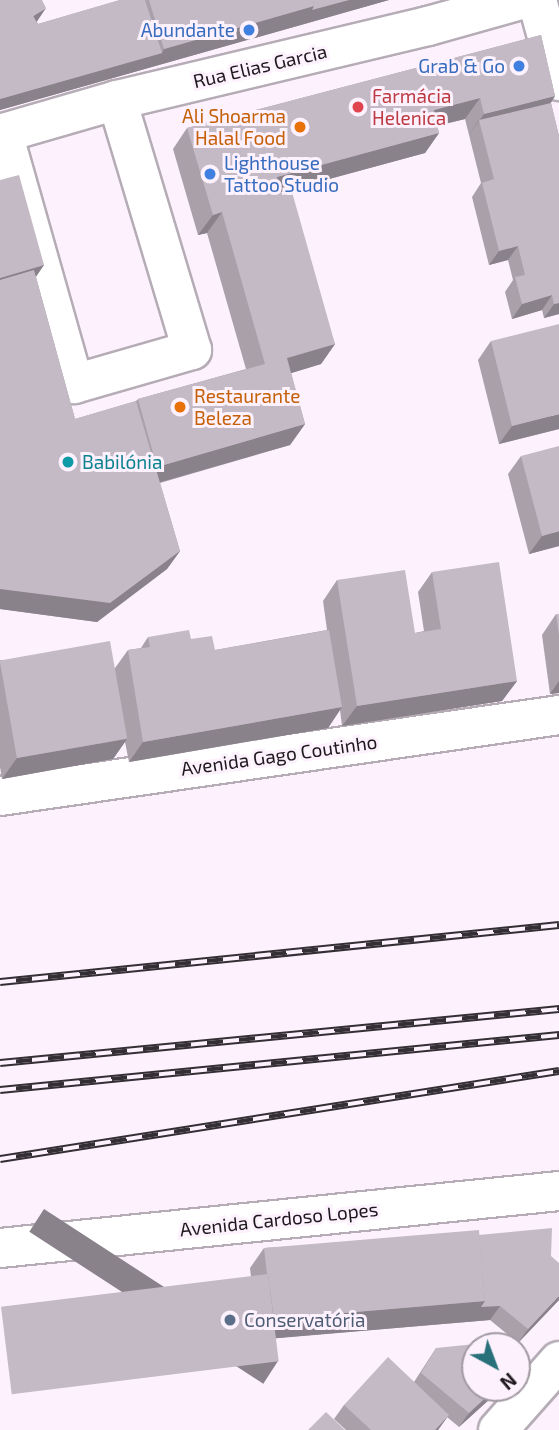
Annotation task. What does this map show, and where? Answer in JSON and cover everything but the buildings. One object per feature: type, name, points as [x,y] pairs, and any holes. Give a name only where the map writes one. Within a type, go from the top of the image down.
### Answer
[{"type":"street","name":"Rua Elias Garcia","points":[[1,134],[117,100],[428,26],[521,0]]},
{"type":"street","points":[[537,0],[559,81]]},
{"type":"street","points":[[1,134],[74,384],[192,350],[117,100]]},
{"type":"street","name":"Avenida Gago Coutinho","points":[[0,796],[559,715]]},
{"type":"street","name":"Avenida Cardoso Lopes","points":[[0,1248],[559,1191]]},
{"type":"street","points":[[498,1430],[559,1361]]},
{"type":"railway","points":[[0,982],[559,925]]},
{"type":"railway","points":[[0,1063],[559,1009]]},
{"type":"railway","points":[[0,1090],[559,1035]]},
{"type":"railway","points":[[0,1159],[559,1071]]},
{"type":"place","name":"Abundante","points":[[249,30]]},
{"type":"place","name":"Grab & Go","points":[[519,66]]},
{"type":"place","name":"Farmácia Helenica","points":[[358,107]]},
{"type":"place","name":"Ali Shoarma Halal Food","points":[[300,127]]},
{"type":"place","name":"Lighthouse Tattoo Studio","points":[[210,174]]},
{"type":"place","name":"Restaurante Beleza","points":[[180,407]]},
{"type":"place","name":"Babilónia","points":[[68,462]]},
{"type":"place","name":"Conservatória","points":[[230,1320]]}]
